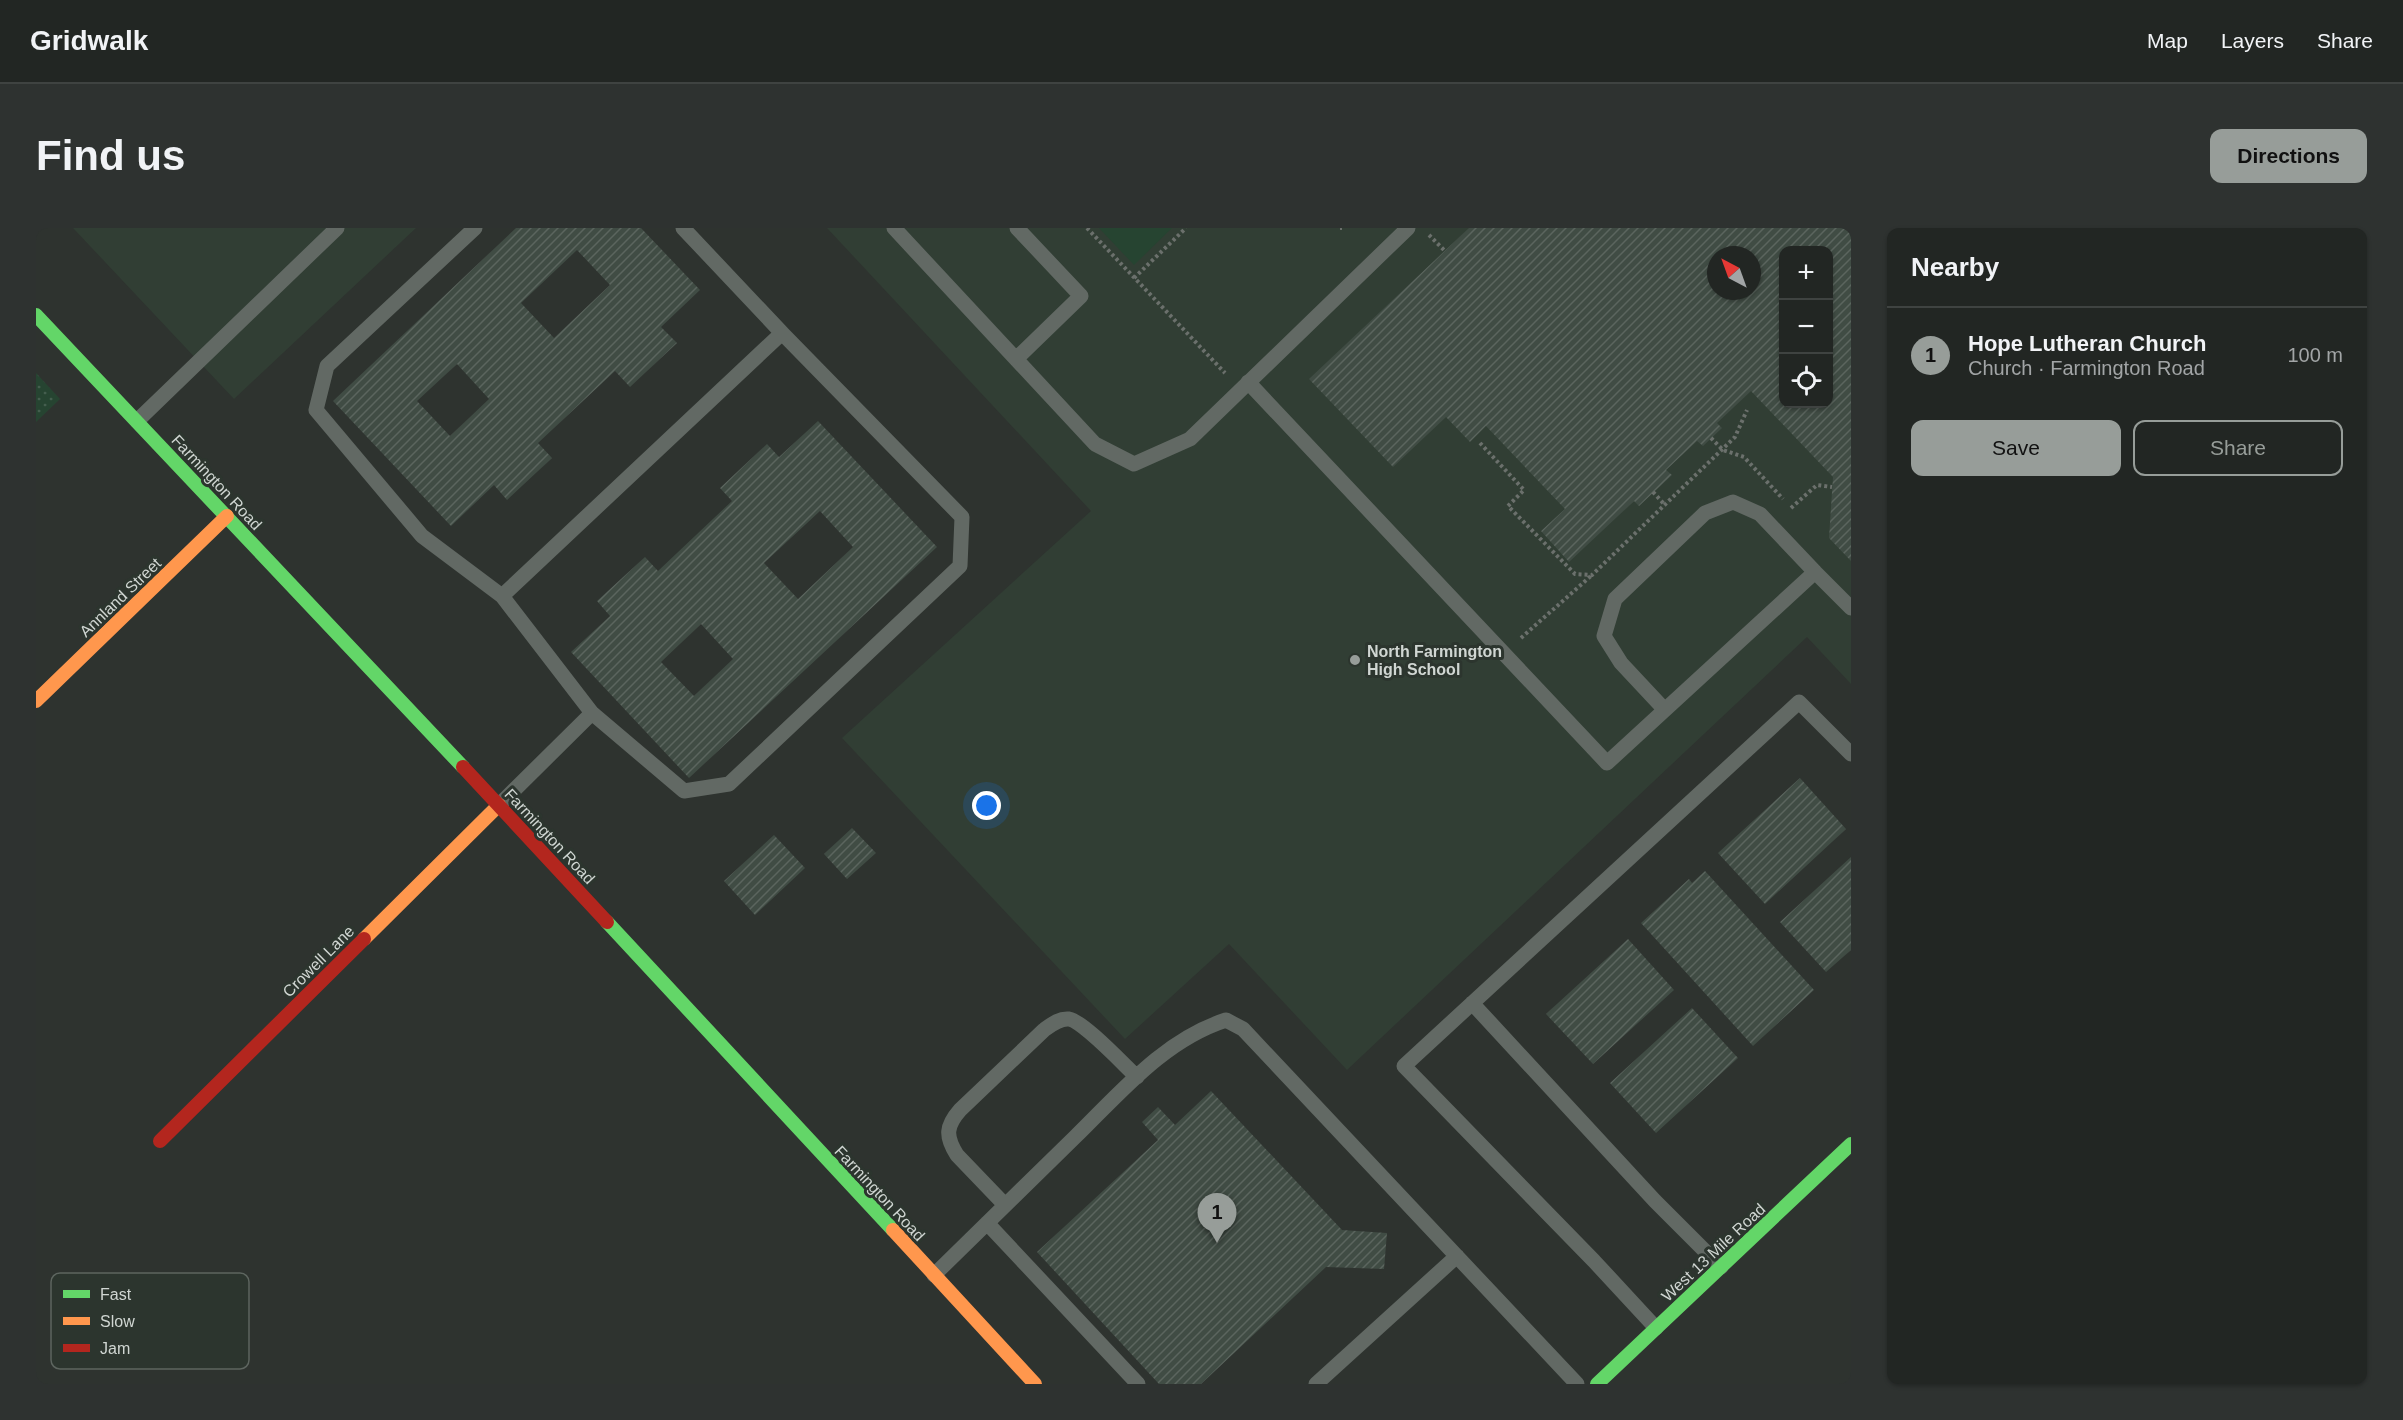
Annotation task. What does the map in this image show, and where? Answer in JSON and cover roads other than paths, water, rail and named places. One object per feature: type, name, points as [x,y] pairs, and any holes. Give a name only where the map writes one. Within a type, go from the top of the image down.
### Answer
[{"type":"street","name":"Farmington Road","points":[[36,315],[499,805],[1035,1384]]},
{"type":"street","name":"Annland Street","points":[[36,701],[227,516]]},
{"type":"street","name":"Crowell Lane","points":[[160,1141],[499,805]]},
{"type":"street","name":"West 13 Mile Road","points":[[1597,1384],[1851,1143]]},
{"type":"lane","points":[[136,421],[338,228]]},
{"type":"lane","points":[[475,228],[327,366],[316,410],[422,536],[502,596],[592,713],[684,791],[729,784],[960,566],[963,517],[782,333],[683,228]]},
{"type":"lane","points":[[894,228],[1095,444],[1134,464],[1190,439],[1408,228]]},
{"type":"lane","points":[[1016,359],[1082,296],[1017,228]]},
{"type":"lane","points":[[502,596],[782,333]]},
{"type":"lane","points":[[1248,382],[1607,763],[1815,572]]},
{"type":"lane","points":[[1664,709],[1621,663],[1604,636],[1615,599],[1705,513],[1733,502],[1760,514],[1851,608]]},
{"type":"lane","points":[[1656,1328],[1404,1066],[1799,702],[1851,754]]},
{"type":"lane","points":[[499,805],[592,713]]},
{"type":"lane","points":[[1472,1003],[1655,1201],[1721,1267]]},
{"type":"lane","points":[[1005,1205],[957,1155],[951,1145],[950,1121],[960,1110],[1044,1030],[1056,1022],[1067,1019],[1076,1022],[1088,1031],[1137,1077]]},
{"type":"lane","points":[[934,1275],[1137,1077],[1176,1043],[1204,1027],[1226,1020],[1243,1029],[1577,1384]]},
{"type":"lane","points":[[987,1223],[1138,1384]]},
{"type":"lane","points":[[1316,1384],[1457,1256]]},
{"type":"place","name":"North Farmington High School","points":[[1355,660]]},
{"type":"place","name":"Hope Lutheran Church","points":[[1217,1243]]}]
